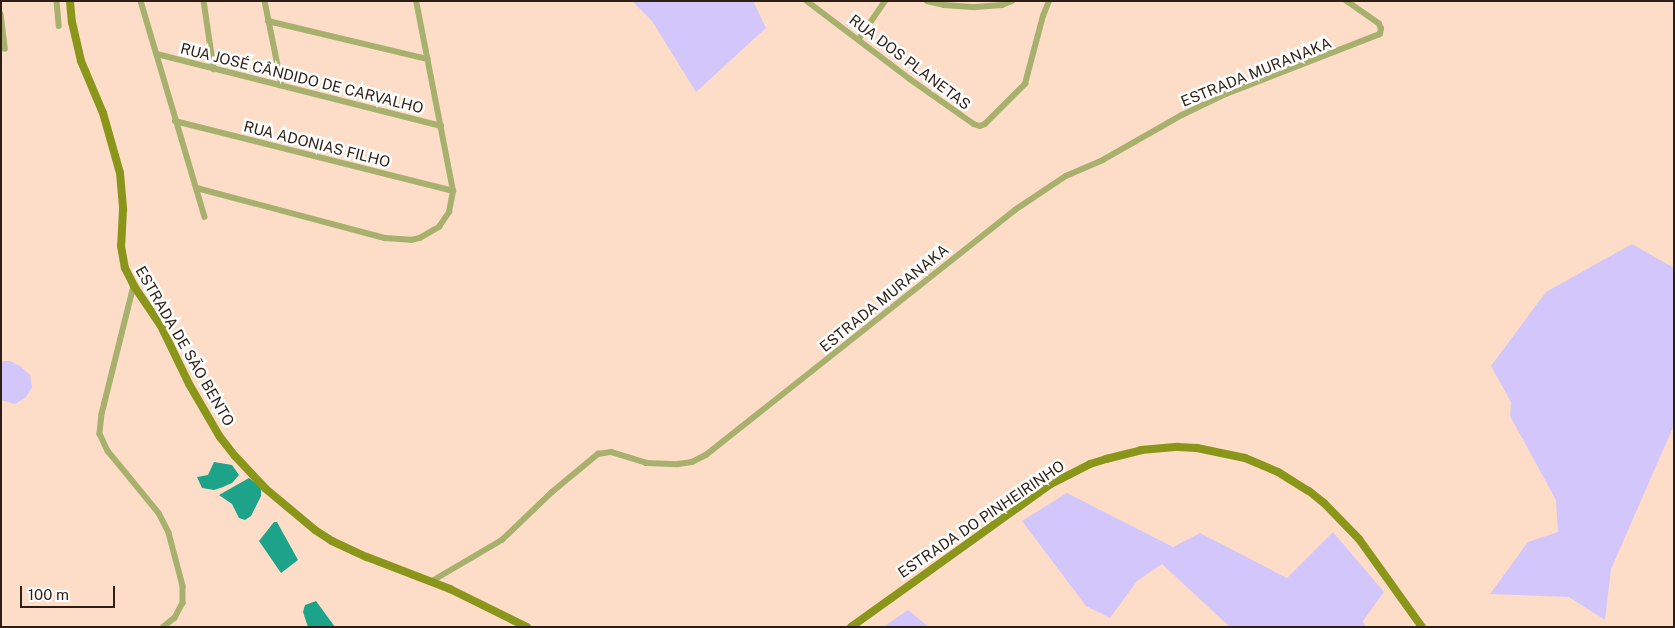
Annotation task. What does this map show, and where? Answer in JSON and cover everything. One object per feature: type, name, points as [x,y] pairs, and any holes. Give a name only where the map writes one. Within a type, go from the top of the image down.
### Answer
[{"type":"street","points":[[57,1],[59,26]]},
{"type":"street","name":"ESTRADA DE SÃO BENTO","points":[[70,1],[72,22],[82,61],[103,113],[120,173],[122,258],[134,286],[161,326],[207,417],[235,456],[266,489],[315,530],[332,541],[367,557],[432,581],[528,627]]},
{"type":"street","points":[[141,1],[175,121],[205,216]]},
{"type":"street","points":[[204,1],[214,69]]},
{"type":"street","points":[[265,1],[282,86]]},
{"type":"street","points":[[197,188],[386,238],[406,240],[420,238],[439,228],[450,212],[453,191],[416,1]]},
{"type":"street","name":"RUA DOS PLANETAS","points":[[808,1],[974,124],[985,124],[1025,84],[1043,16],[1049,1]]},
{"type":"street","points":[[859,39],[885,1]]},
{"type":"street","points":[[927,1],[967,7],[1002,5],[1012,1]]},
{"type":"street","name":"ESTRADA MURANAKA","points":[[432,581],[502,540],[552,492],[598,454],[611,452],[646,463],[678,464],[692,462],[706,455],[1015,210],[1066,176],[1103,160],[1182,115],[1226,94],[1374,38],[1380,34],[1379,24],[1346,1]]},
{"type":"street","points":[[1,14],[5,49]]},
{"type":"street","points":[[268,21],[428,59]]},
{"type":"street","name":"RUA JOSÉ CÂNDIDO DE CARVALHO","points":[[157,54],[441,126]]},
{"type":"street","name":"RUA ADONIAS FILHO","points":[[175,121],[453,191]]},
{"type":"street","points":[[134,286],[102,414],[100,434],[108,451],[154,506],[169,533],[183,586],[183,603],[175,618],[164,627]]},
{"type":"street","name":"ESTRADA DO PINHEIRINHO","points":[[851,627],[1051,484],[1090,464],[1106,459],[1141,450],[1178,447],[1224,452],[1245,458],[1278,472],[1309,491],[1324,503],[1359,539],[1422,627]]},
{"type":"shaded area","points":[[632,1],[753,1],[766,28],[696,92],[652,21]]},
{"type":"shaded area","points":[[1632,244],[1674,268],[1674,425],[1611,569],[1605,620],[1569,597],[1490,594],[1528,542],[1558,532],[1556,500],[1510,416],[1511,402],[1491,366],[1546,292]]},
{"type":"shaded area","points":[[1,361],[10,361],[20,366],[30,375],[32,387],[26,397],[15,404],[1,400]]},
{"type":"shaded area","points":[[1067,493],[1173,547],[1200,533],[1287,578],[1333,532],[1384,592],[1363,621],[1366,627],[1230,627],[1162,564],[1137,581],[1110,618],[1086,606],[1022,521]]},
{"type":"shaded area","points":[[908,610],[929,627],[883,627]]},
{"type":"water","points":[[214,462],[232,465],[239,475],[232,483],[223,487],[214,490],[202,488],[197,477],[208,475]]},
{"type":"water","points":[[249,478],[261,487],[261,496],[251,516],[245,520],[239,518],[232,504],[219,495]]},
{"type":"water","points":[[274,522],[277,522],[298,560],[281,573],[259,541]]},
{"type":"water","points":[[316,601],[335,627],[308,627],[303,612],[305,605]]}]
